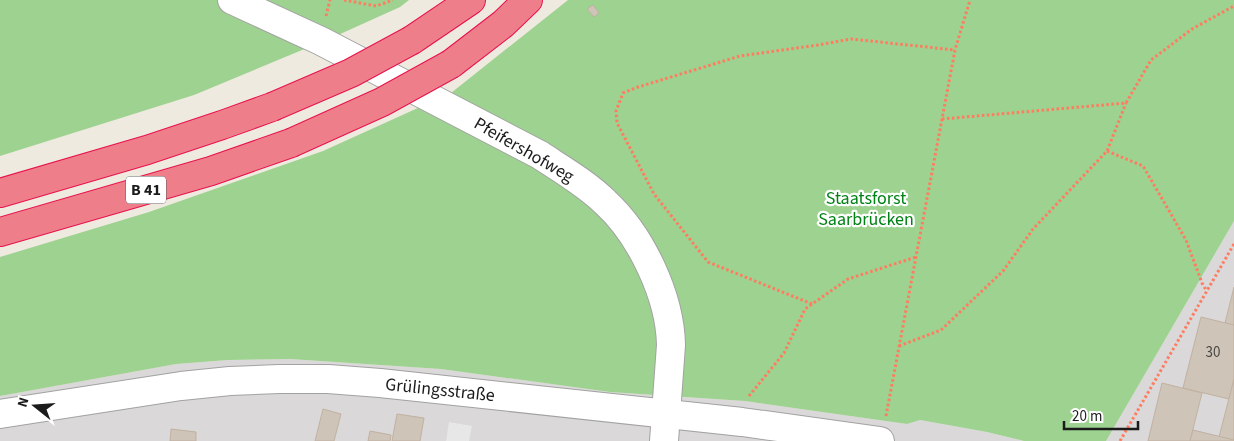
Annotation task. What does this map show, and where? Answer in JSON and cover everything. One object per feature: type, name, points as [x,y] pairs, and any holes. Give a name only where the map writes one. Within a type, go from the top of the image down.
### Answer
[{"type":"highway","name":"B 41","points":[[0,193],[147,150],[272,107],[351,73],[412,40],[471,0]]},
{"type":"highway","name":"B 41","points":[[0,232],[211,170],[292,143],[382,102],[451,64],[502,24],[528,0]]},
{"type":"street","name":"Pfeifershofweg","points":[[232,0],[321,41],[540,155],[606,202],[631,231],[648,261],[663,296],[671,332],[664,441]]},
{"type":"street","name":"Grülingsstraße","points":[[0,414],[181,386],[230,381],[328,379],[742,422],[883,431]]},
{"type":"path","points":[[344,0],[376,6],[393,0]]},
{"type":"path","points":[[883,431],[955,50],[970,0]]},
{"type":"path","points":[[899,346],[941,330],[1003,271],[1033,229],[1107,151],[1126,103],[1151,60],[1192,29],[1234,6]]},
{"type":"path","points":[[812,304],[708,262],[654,194],[617,123],[616,111],[623,93],[740,56],[852,39],[955,50]]},
{"type":"path","points":[[942,118],[1126,103]]},
{"type":"path","points":[[1107,151],[1143,166],[1186,240],[1206,290]]},
{"type":"path","points":[[1120,441],[1234,244]]},
{"type":"path","points":[[742,422],[745,401],[784,353],[805,309],[848,279],[916,257]]},
{"type":"shaded area","points":[[1234,221],[1234,441],[1106,441]]},
{"type":"shaded area","points":[[290,359],[441,369],[610,392],[745,401],[907,424],[920,420],[1024,441],[0,441],[0,396],[176,364],[228,360]]},
{"type":"shaded area","points":[[449,422],[472,426],[469,441],[446,441]]},
{"type":"green space","points":[[0,0],[409,0],[400,7],[338,35],[194,95],[0,156]]},
{"type":"green space","name":"Staatsforst Saarbrücken","points":[[568,0],[1234,0],[1234,221],[1106,441],[1024,441],[920,420],[907,424],[745,401],[610,392],[441,369],[290,359],[228,360],[176,364],[0,396],[0,257],[149,212],[323,151],[451,93]]},
{"type":"building","points":[[593,5],[599,13],[594,17],[587,9]]},
{"type":"building","points":[[1234,287],[1234,325],[1225,323]]},
{"type":"building","points":[[1201,317],[1234,325],[1234,379],[1229,399],[1183,388]]},
{"type":"building","points":[[1234,379],[1234,440],[1219,437]]},
{"type":"building","points":[[1162,383],[1202,393],[1190,441],[1148,441]]},
{"type":"building","points":[[323,409],[341,414],[334,441],[315,441]]},
{"type":"building","points":[[397,414],[424,418],[420,441],[392,441]]},
{"type":"building","points":[[171,429],[196,432],[196,441],[170,441]]},
{"type":"building","points":[[1193,430],[1234,440],[1234,441],[1190,441]]},
{"type":"building","points":[[370,431],[391,435],[390,441],[368,441]]}]
